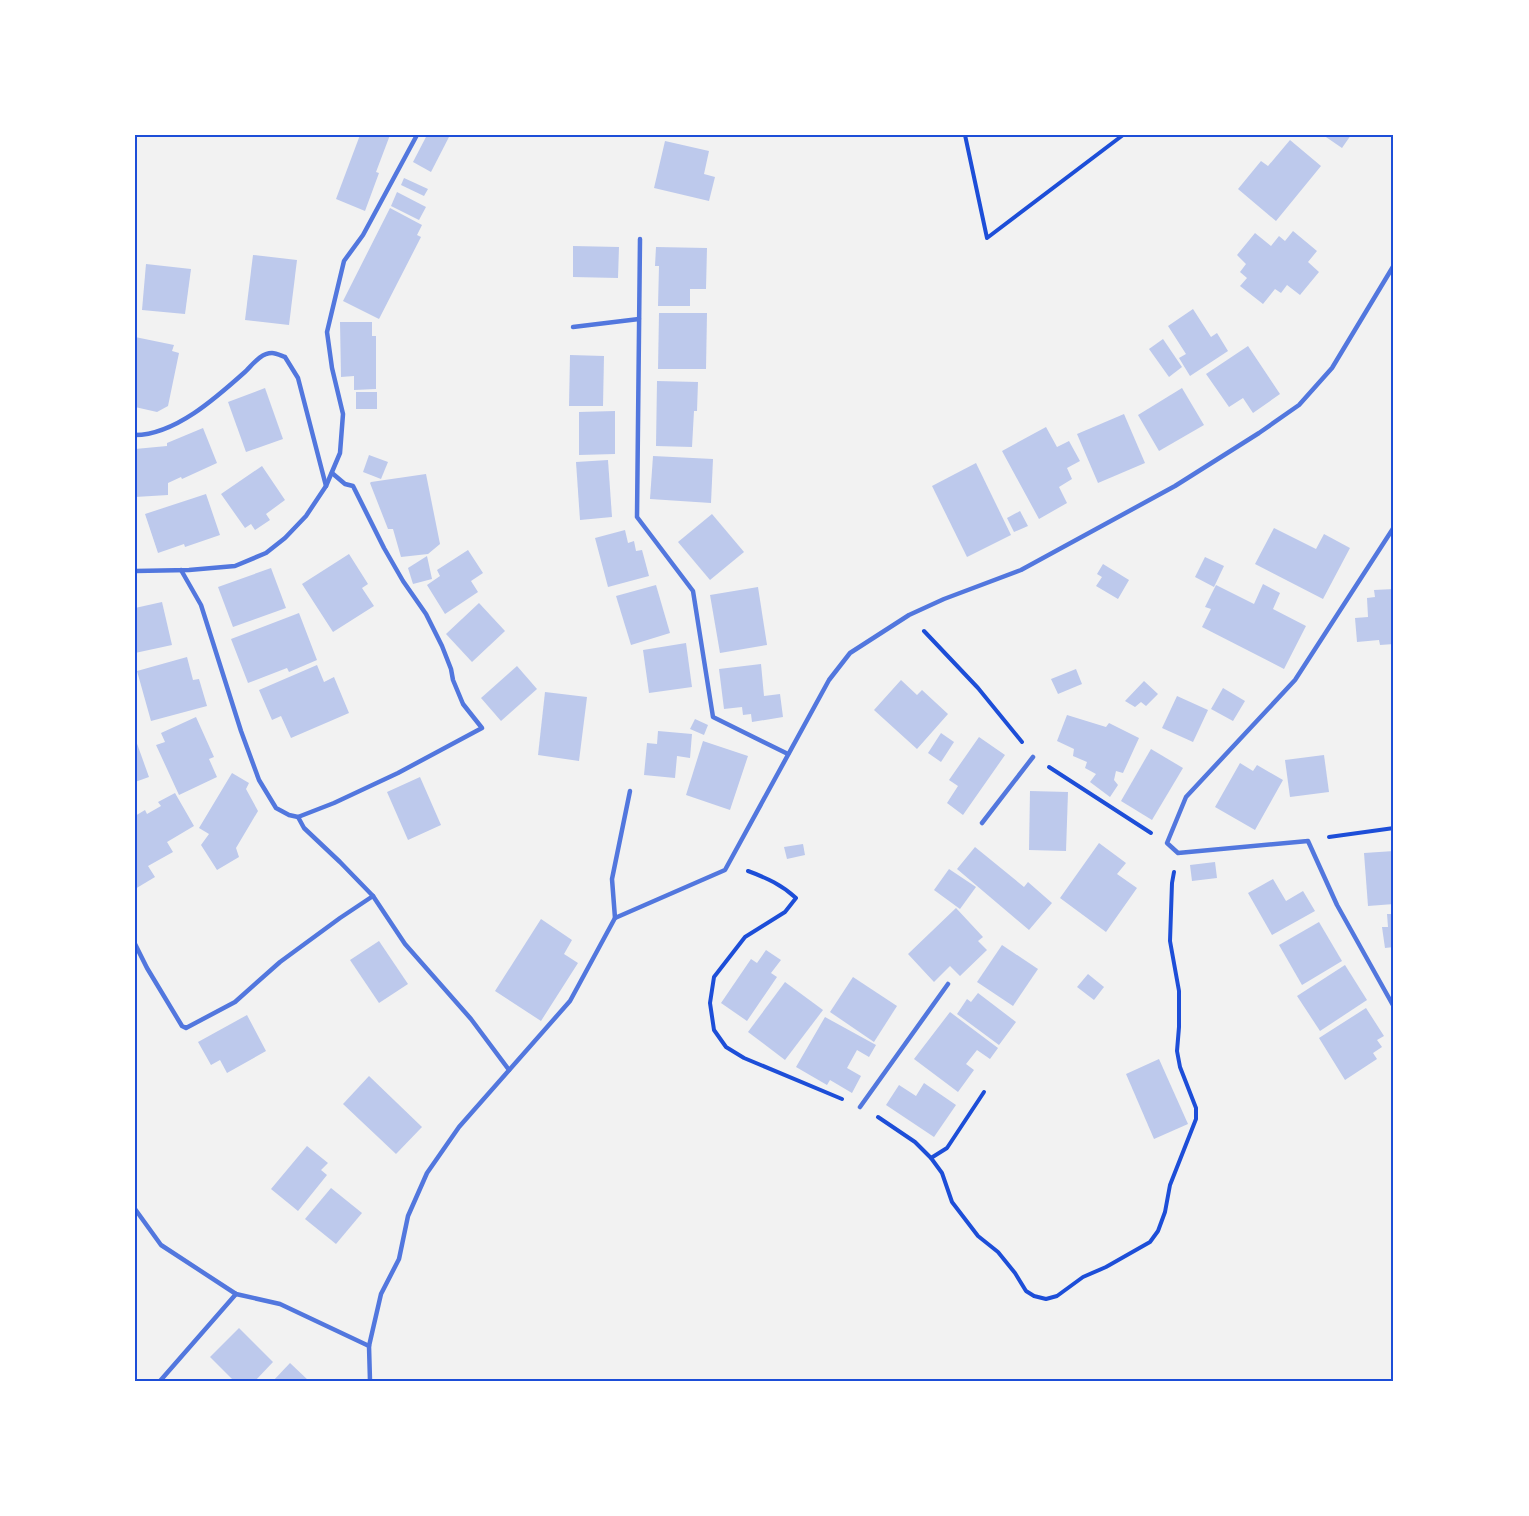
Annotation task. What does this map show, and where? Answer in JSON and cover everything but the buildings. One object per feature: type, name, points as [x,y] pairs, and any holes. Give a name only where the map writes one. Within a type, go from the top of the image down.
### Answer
[{"type":"lane","points":[[135,571],[235,566],[266,553],[285,538],[306,516],[326,486],[340,453],[343,414],[332,368],[327,332],[344,261],[363,235],[417,135]]},
{"type":"lane","points":[[640,239],[637,517],[693,591],[713,717],[788,754]]},
{"type":"lane","points":[[615,918],[725,870],[829,680],[850,653],[909,615],[1021,570],[1165,492],[1299,405],[1332,368],[1394,265]]},
{"type":"lane","points":[[573,327],[639,319]]},
{"type":"lane","points":[[135,435],[162,431],[194,414],[259,358],[272,353],[285,357],[298,378],[326,486]]},
{"type":"lane","points":[[181,570],[201,605],[241,731],[260,780],[276,808],[298,817],[398,773],[482,728],[463,704],[442,646],[426,614],[384,548],[353,486],[332,473]]},
{"type":"lane","points":[[1394,527],[1295,680],[1186,797],[1167,843],[1179,853],[1308,841],[1336,905],[1391,996],[1394,1007]]},
{"type":"lane","points":[[982,823],[1033,757]]},
{"type":"lane","points":[[370,1381],[369,1346],[381,1294],[399,1258],[408,1216],[428,1173],[459,1127],[570,1001],[615,918],[612,879],[630,791]]},
{"type":"lane","points":[[298,817],[304,828],[373,896],[405,944],[471,1019],[509,1070]]},
{"type":"lane","points":[[135,944],[182,1026],[186,1028],[235,1002],[280,962],[373,896]]},
{"type":"lane","points":[[860,1107],[948,984]]},
{"type":"lane","points":[[135,1209],[161,1245],[236,1294],[280,1304],[369,1346]]},
{"type":"lane","points":[[160,1381],[236,1294]]},
{"type":"path","points":[[965,135],[987,238],[1123,135]]},
{"type":"path","points":[[1308,841],[1394,828]]},
{"type":"path","points":[[728,863],[766,877],[796,898],[785,912],[745,937],[714,978],[710,1003],[714,1030],[726,1047],[744,1058],[860,1107],[915,1142],[942,1173],[952,1202],[978,1236],[998,1252],[1026,1291],[1046,1299],[1057,1296],[1083,1277],[1150,1242],[1158,1231],[1165,1212],[1170,1185],[1196,1119],[1196,1108],[1180,1067],[1177,1051],[1179,991],[1170,941],[1170,916],[1172,883],[1179,853]]},
{"type":"path","points":[[931,1158],[947,1148],[984,1092]]}]
